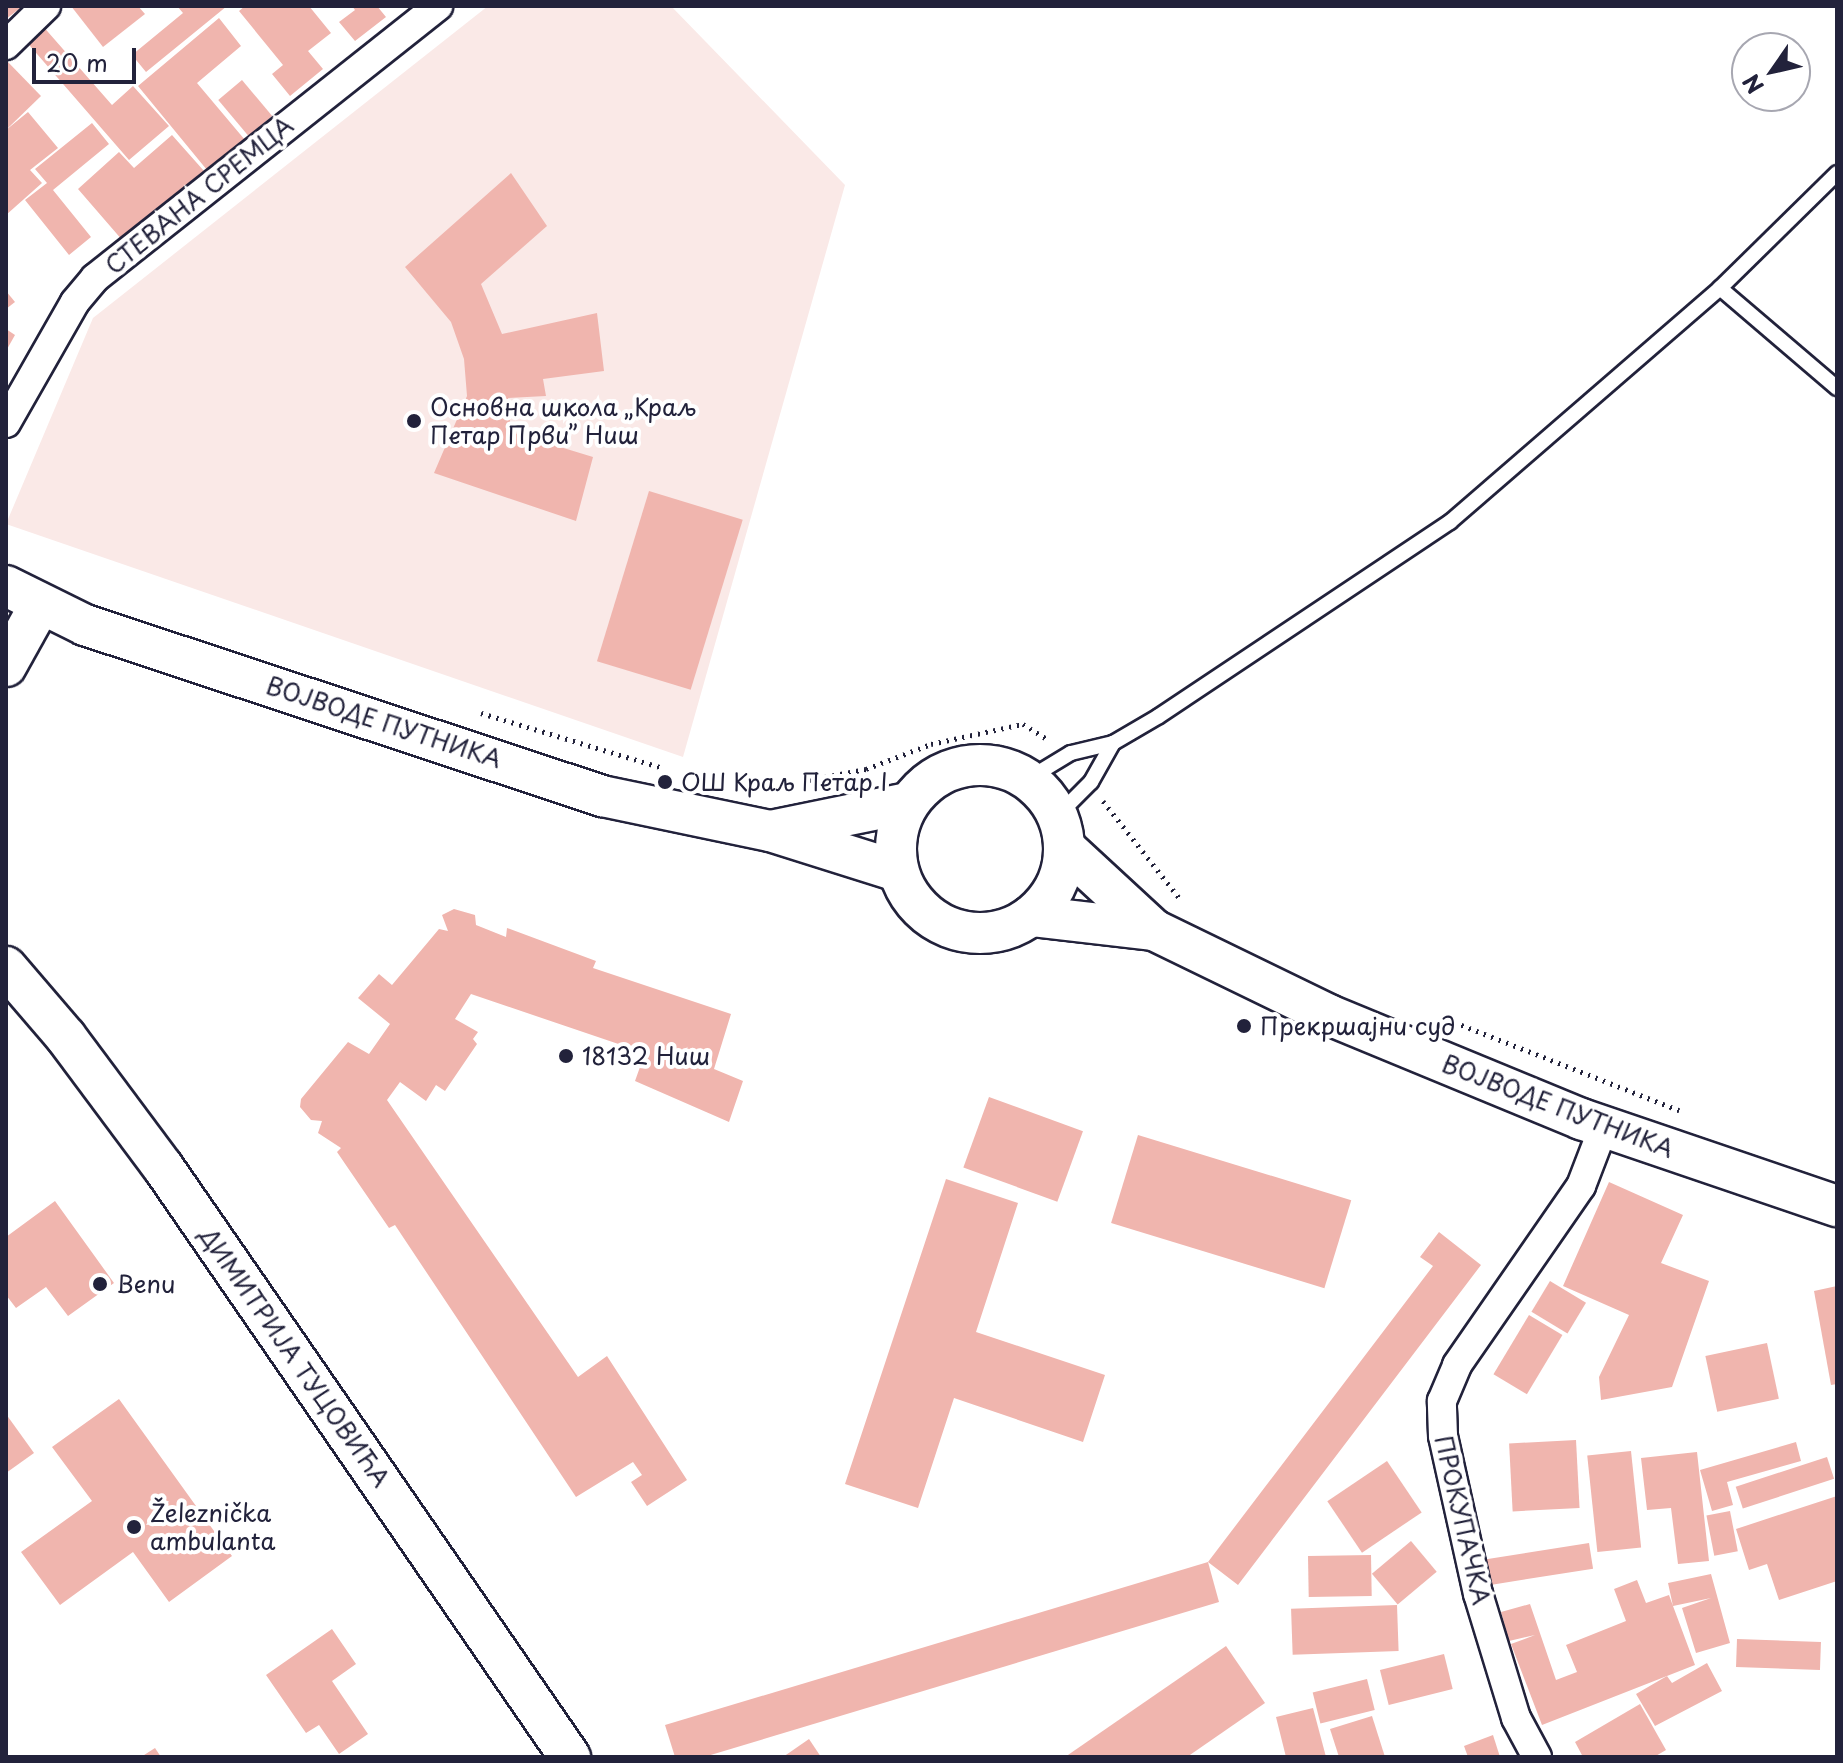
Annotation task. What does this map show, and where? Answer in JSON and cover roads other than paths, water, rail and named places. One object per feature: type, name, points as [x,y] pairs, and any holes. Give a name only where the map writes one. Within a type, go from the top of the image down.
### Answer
[{"type":"street","points":[[6,45],[46,6]]},
{"type":"street","name":"СТЕВАНА СРЕМЦА","points":[[6,423],[75,302],[95,278],[438,6]]},
{"type":"street","points":[[6,666],[23,595]]},
{"type":"street","name":"ВОЈВОДЕ ПУТНИКА","points":[[23,595],[85,625],[602,796],[770,831],[898,871],[919,907],[953,928],[994,932],[1031,916],[1055,885],[1061,831]]},
{"type":"street","points":[[898,871],[897,836],[908,803],[932,779],[963,766],[997,766],[1028,779]]},
{"type":"street","name":"ВОЈВОДЕ ПУТНИКА","points":[[1028,779],[1061,831],[1154,930]]},
{"type":"street","name":"ВОЈВОДЕ ПУТНИКА","points":[[770,831],[908,803]]},
{"type":"street","name":"ВОЈВОДЕ ПУТНИКА","points":[[1031,916],[1154,930],[1329,1015],[1604,1126],[1837,1206]]},
{"type":"street","name":"ДИМИТРИЈА ТУЦОВИЋА","points":[[6,967],[163,1167],[570,1757]]},
{"type":"street","name":"ПРОКУПАЧКА","points":[[1537,1757],[1516,1718],[1478,1594],[1443,1436],[1442,1401],[1457,1365],[1581,1186],[1604,1126]]},
{"type":"lane","points":[[1028,779],[1071,753],[1113,743],[1450,522],[1720,288],[1837,173]]},
{"type":"lane","points":[[1720,288],[1837,388]]},
{"type":"lane","points":[[1061,831],[1113,743]]},
{"type":"place","name":"Основна школа „Краљ Петар Први” Ниш","points":[[414,421]]},
{"type":"place","name":"ОШ Краљ Петар I","points":[[665,782]]},
{"type":"place","name":"Прекршајни суд","points":[[1244,1026]]},
{"type":"place","name":"18132 Ниш","points":[[566,1056]]},
{"type":"place","name":"Benu","points":[[100,1284]]},
{"type":"place","name":"Železnička ambulanta","points":[[134,1527]]}]
